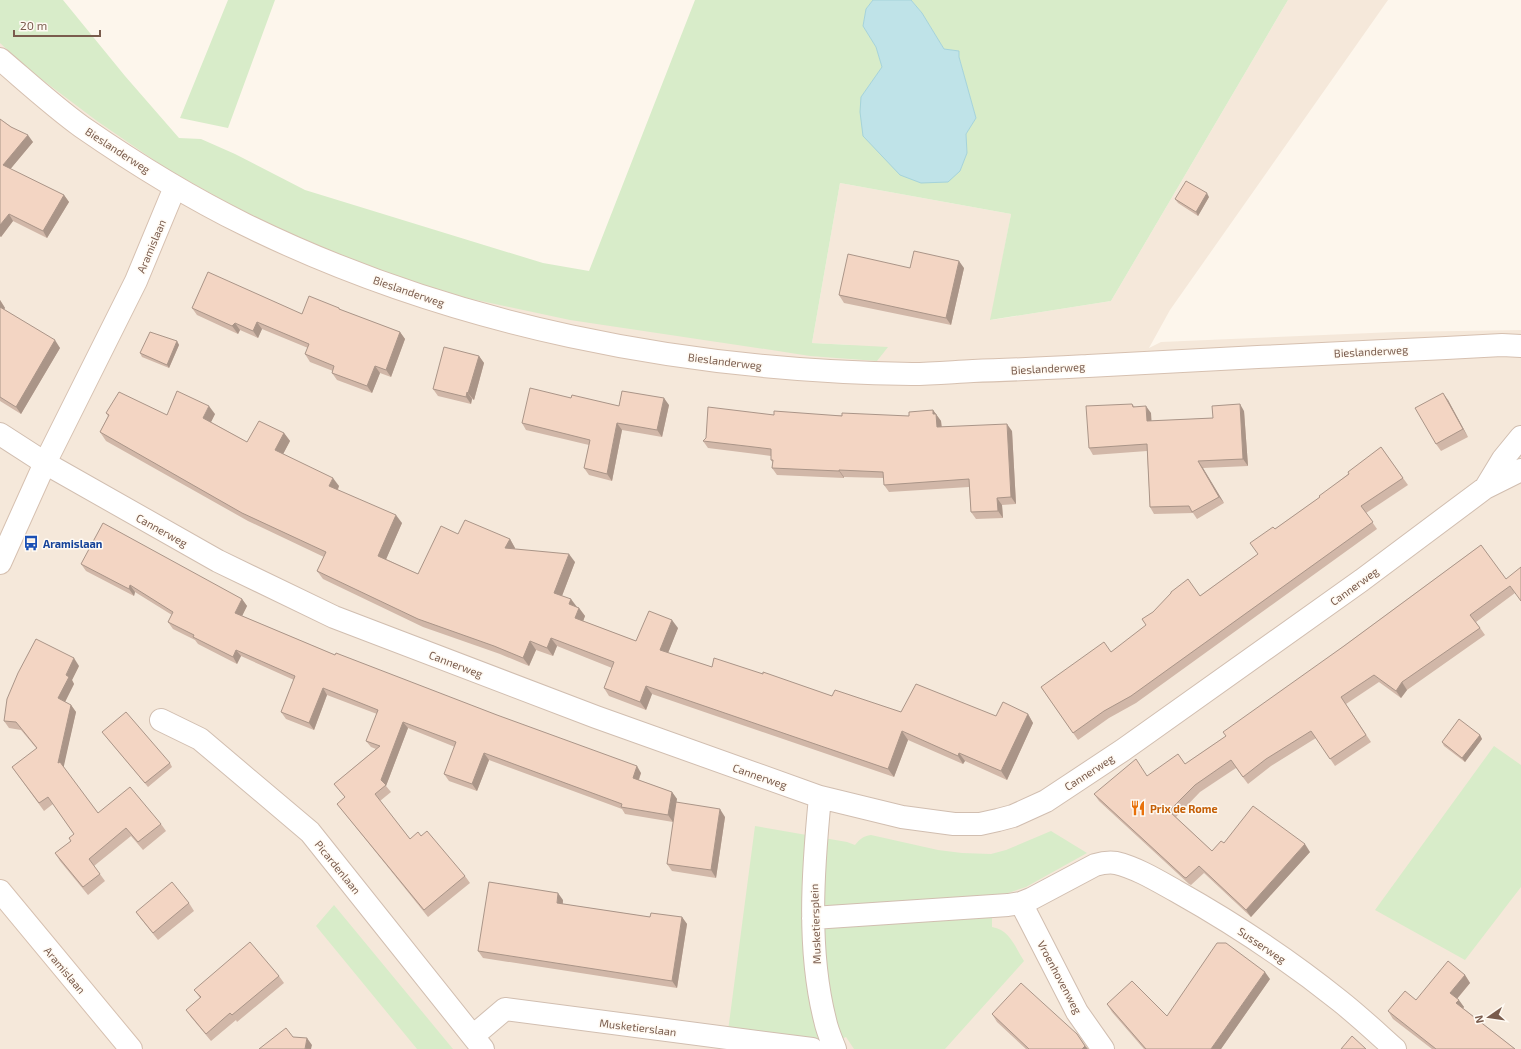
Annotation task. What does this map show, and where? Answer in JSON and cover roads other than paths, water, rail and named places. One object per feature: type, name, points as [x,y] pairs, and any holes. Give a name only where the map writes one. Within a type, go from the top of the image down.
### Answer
[{"type":"street","name":"Bieslanderweg","points":[[0,59],[48,101],[83,128],[175,187],[246,225],[356,273],[442,303],[499,319],[616,346],[742,364],[826,371],[916,374],[1502,345],[1521,346]]},
{"type":"street","name":"Aramislaan","points":[[0,564],[45,463],[136,280],[175,187]]},
{"type":"street","name":"Cannerweg","points":[[0,434],[45,463],[218,561],[334,617],[596,717],[820,797],[902,816],[954,824],[980,824],[998,820],[1046,801],[1124,750],[1362,580],[1485,488],[1521,470]]},
{"type":"street","name":"Cannerweg","points":[[1485,488],[1503,460],[1521,437]]},
{"type":"street","name":"Picardenlaan","points":[[161,720],[200,739],[310,832],[478,1043]]},
{"type":"street","name":"Musketiersplein","points":[[820,797],[814,857],[813,918],[815,956],[825,1021],[835,1049]]},
{"type":"street","name":"Susserweg","points":[[1021,902],[1031,899],[1095,865],[1115,863],[1132,869],[1158,882],[1238,928],[1341,1001],[1395,1049]]},
{"type":"street","name":"Aramislaan","points":[[0,891],[131,1049]]},
{"type":"street","points":[[813,918],[1000,905],[1021,902]]},
{"type":"street","name":"Vroenhovenweg","points":[[1021,902],[1077,1012],[1103,1049]]},
{"type":"street","name":"Musketierslaan","points":[[478,1043],[505,1010],[812,1049]]},
{"type":"water","points":[[873,0],[911,0],[922,13],[944,49],[959,51],[959,57],[976,118],[966,134],[967,153],[960,171],[948,182],[921,183],[900,175],[863,136],[860,112],[861,97],[882,67],[876,47],[863,26],[866,9]]},
{"type":"place","name":"Aramislaan","points":[[31,543]]},
{"type":"place","name":"Prix de Rome","points":[[1138,808]]}]
